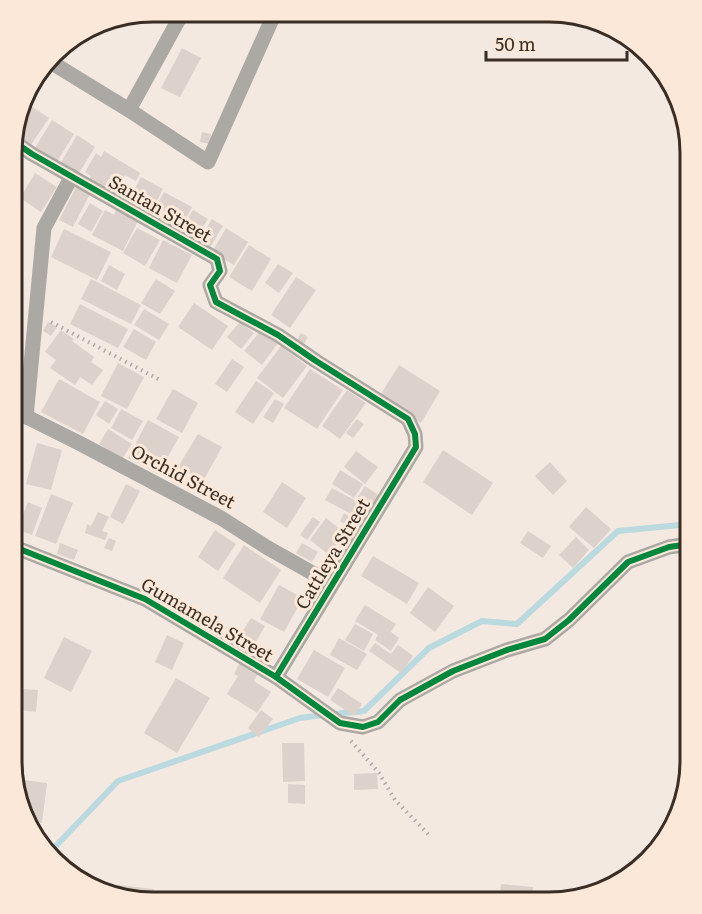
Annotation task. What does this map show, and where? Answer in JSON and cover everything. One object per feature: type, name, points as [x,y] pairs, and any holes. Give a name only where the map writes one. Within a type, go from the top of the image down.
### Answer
[{"type":"street","points":[[129,110],[177,23]]},
{"type":"street","points":[[56,66],[129,110],[208,162],[270,23]]},
{"type":"street","name":"Santan Street","points":[[23,148],[217,259],[220,271],[210,285],[216,302],[278,335],[408,419],[416,434],[416,447]]},
{"type":"street","points":[[22,402],[36,314],[44,228],[72,176]]},
{"type":"street","name":"Orchid Street","points":[[22,415],[221,518],[332,584]]},
{"type":"street","name":"Cattleya Street","points":[[276,677],[416,447]]},
{"type":"street","points":[[345,723],[363,727],[378,722],[400,700],[453,671],[507,650],[545,639],[569,620],[628,562],[679,546]]},
{"type":"street","name":"Gumamela Street","points":[[22,550],[145,598],[276,677],[345,723]]},
{"type":"path","points":[[36,314],[162,381]]},
{"type":"path","points":[[345,723],[352,743],[379,773],[396,801],[430,836]]},
{"type":"building","points":[[182,48],[201,58],[180,97],[161,88]]},
{"type":"building","points":[[32,106],[49,118],[31,145],[24,140]]},
{"type":"building","points":[[52,120],[74,134],[57,162],[35,148]]},
{"type":"building","points":[[202,132],[211,134],[210,144],[200,142]]},
{"type":"building","points":[[77,135],[95,147],[78,175],[60,164]]},
{"type":"building","points":[[104,151],[140,173],[136,181],[125,175],[112,196],[87,182],[91,176],[85,172],[96,153],[101,157]]},
{"type":"building","points":[[35,173],[57,187],[41,212],[22,199],[22,195]]},
{"type":"building","points":[[141,177],[163,189],[149,216],[127,204]]},
{"type":"building","points":[[76,187],[90,194],[73,227],[59,220]]},
{"type":"building","points":[[164,192],[192,207],[178,233],[150,218]]},
{"type":"building","points":[[90,203],[103,211],[91,232],[78,224]]},
{"type":"building","points":[[105,210],[114,215],[116,210],[138,221],[123,251],[92,235]]},
{"type":"building","points":[[193,210],[208,219],[192,244],[178,235]]},
{"type":"building","points":[[212,219],[223,226],[209,249],[198,242]]},
{"type":"building","points":[[137,228],[160,240],[145,266],[123,253]]},
{"type":"building","points":[[226,228],[248,242],[234,265],[212,252]]},
{"type":"building","points":[[64,229],[111,252],[97,280],[51,257]]},
{"type":"building","points":[[163,240],[192,255],[177,283],[149,268]]},
{"type":"building","points":[[249,245],[271,259],[252,291],[229,277]]},
{"type":"building","points":[[278,264],[293,273],[279,293],[265,283]]},
{"type":"building","points":[[109,265],[125,274],[117,290],[101,281]]},
{"type":"building","points":[[296,277],[316,290],[290,328],[271,315]]},
{"type":"building","points":[[91,279],[141,305],[131,324],[81,299]]},
{"type":"building","points":[[156,279],[175,291],[160,314],[141,303]]},
{"type":"building","points":[[194,303],[228,326],[212,350],[178,327]]},
{"type":"building","points":[[80,304],[128,329],[118,348],[70,324]]},
{"type":"building","points":[[144,309],[169,324],[159,340],[134,325]]},
{"type":"building","points":[[48,322],[57,327],[51,336],[43,331]]},
{"type":"building","points":[[240,322],[254,333],[241,349],[227,337]]},
{"type":"building","points":[[134,329],[156,342],[146,360],[123,347]]},
{"type":"building","points":[[61,330],[94,357],[91,362],[103,370],[92,385],[80,377],[75,385],[50,368],[56,360],[45,352]]},
{"type":"building","points":[[261,330],[278,343],[262,365],[244,351]]},
{"type":"building","points":[[301,333],[308,337],[304,344],[297,340]]},
{"type":"building","points":[[281,346],[307,366],[283,398],[257,378]]},
{"type":"building","points":[[232,359],[244,367],[227,392],[215,384]]},
{"type":"building","points":[[118,363],[144,377],[127,409],[101,396]]},
{"type":"building","points":[[399,365],[440,391],[421,423],[379,397]]},
{"type":"building","points":[[310,369],[343,390],[317,429],[284,408]]},
{"type":"building","points":[[59,379],[100,402],[83,434],[41,412]]},
{"type":"building","points":[[256,381],[274,393],[253,424],[235,412]]},
{"type":"building","points":[[173,389],[198,403],[182,433],[156,419]]},
{"type":"building","points":[[347,390],[366,403],[340,439],[322,426]]},
{"type":"building","points":[[275,399],[284,404],[273,423],[263,417]]},
{"type":"building","points":[[105,401],[118,409],[109,424],[96,415]]},
{"type":"building","points":[[121,409],[143,421],[132,440],[111,428]]},
{"type":"building","points":[[357,419],[364,424],[353,438],[346,433]]},
{"type":"building","points":[[148,420],[179,437],[158,474],[128,458]]},
{"type":"building","points":[[108,429],[132,444],[122,459],[99,444]]},
{"type":"building","points":[[198,434],[222,447],[203,481],[178,467]]},
{"type":"building","points":[[37,443],[62,450],[51,490],[26,484]]},
{"type":"building","points":[[443,450],[493,483],[472,515],[423,482]]},
{"type":"building","points":[[356,451],[378,467],[365,484],[344,467]]},
{"type":"building","points":[[167,462],[176,468],[170,479],[160,474]]},
{"type":"building","points":[[550,462],[567,481],[553,495],[535,476]]},
{"type":"building","points":[[340,470],[363,484],[354,498],[332,484]]},
{"type":"building","points":[[282,482],[306,498],[287,528],[263,512]]},
{"type":"building","points":[[126,484],[140,491],[123,524],[110,517]]},
{"type":"building","points":[[365,486],[380,496],[372,508],[357,498]]},
{"type":"building","points":[[332,488],[360,503],[353,515],[325,500]]},
{"type":"building","points":[[51,494],[73,503],[56,544],[35,536]]},
{"type":"building","points":[[28,502],[42,508],[32,535],[22,531],[22,517]]},
{"type":"building","points":[[586,507],[611,529],[594,548],[569,527]]},
{"type":"building","points":[[98,512],[109,517],[102,531],[108,533],[105,540],[85,533],[87,524],[91,526]]},
{"type":"building","points":[[344,513],[354,520],[349,527],[340,521]]},
{"type":"building","points":[[313,517],[320,522],[307,540],[300,535]]},
{"type":"building","points":[[326,518],[345,533],[329,555],[310,540]]},
{"type":"building","points":[[215,530],[236,544],[218,571],[198,557]]},
{"type":"building","points":[[528,531],[551,546],[543,558],[520,543]]},
{"type":"building","points":[[576,537],[589,550],[573,568],[559,555]]},
{"type":"building","points":[[109,538],[116,541],[112,551],[104,548]]},
{"type":"building","points":[[60,543],[78,550],[74,560],[57,554]]},
{"type":"building","points":[[302,543],[318,552],[312,562],[296,553]]},
{"type":"building","points":[[244,545],[281,570],[260,603],[223,578]]},
{"type":"building","points":[[373,556],[419,583],[407,604],[361,576]]},
{"type":"building","points":[[279,585],[303,598],[284,632],[260,619]]},
{"type":"building","points":[[428,587],[454,606],[435,632],[410,613]]},
{"type":"building","points":[[365,605],[396,624],[391,632],[399,638],[391,651],[375,640],[378,635],[355,621]]},
{"type":"building","points":[[251,618],[265,626],[256,642],[241,634]]},
{"type":"building","points":[[355,624],[373,634],[364,651],[345,640]]},
{"type":"building","points":[[167,635],[184,643],[172,670],[155,662]]},
{"type":"building","points":[[64,637],[92,651],[71,692],[44,678]]},
{"type":"building","points":[[339,638],[367,654],[357,670],[330,655]]},
{"type":"building","points":[[375,643],[391,654],[398,645],[413,656],[401,673],[369,651]]},
{"type":"building","points":[[314,650],[345,668],[328,697],[297,679]]},
{"type":"building","points":[[240,662],[259,671],[254,681],[271,692],[257,713],[227,694],[238,676],[234,674]]},
{"type":"building","points":[[176,678],[210,698],[177,753],[144,733]]},
{"type":"building","points":[[338,688],[362,704],[354,716],[330,700]]},
{"type":"building","points":[[22,689],[38,690],[36,712],[22,710]]},
{"type":"building","points":[[261,710],[273,719],[259,737],[248,728]]},
{"type":"building","points":[[282,743],[304,743],[305,781],[283,782]]},
{"type":"building","points":[[377,773],[378,789],[354,790],[354,774]]},
{"type":"building","points":[[24,780],[47,783],[42,823],[39,822],[29,802]]},
{"type":"building","points":[[288,784],[305,785],[305,804],[288,803]]},
{"type":"building","points":[[501,884],[533,887],[533,892],[500,892]]},
{"type":"building","points":[[118,886],[154,889],[154,892],[128,889]]},
{"type":"waterway","points":[[334,714],[364,711],[429,648],[482,621],[517,624],[618,531],[679,525]]},
{"type":"waterway","points":[[55,847],[118,781],[300,718],[323,715]]},
{"type":"cycle path","points":[[23,148],[217,259],[220,271],[210,285],[216,302],[278,335],[408,419],[415,434],[416,447],[276,677]]},
{"type":"cycle path","points":[[22,550],[145,599],[276,677],[340,723],[363,727],[378,722],[400,700],[453,671],[507,650],[545,639],[569,620],[628,562],[679,546]]}]
